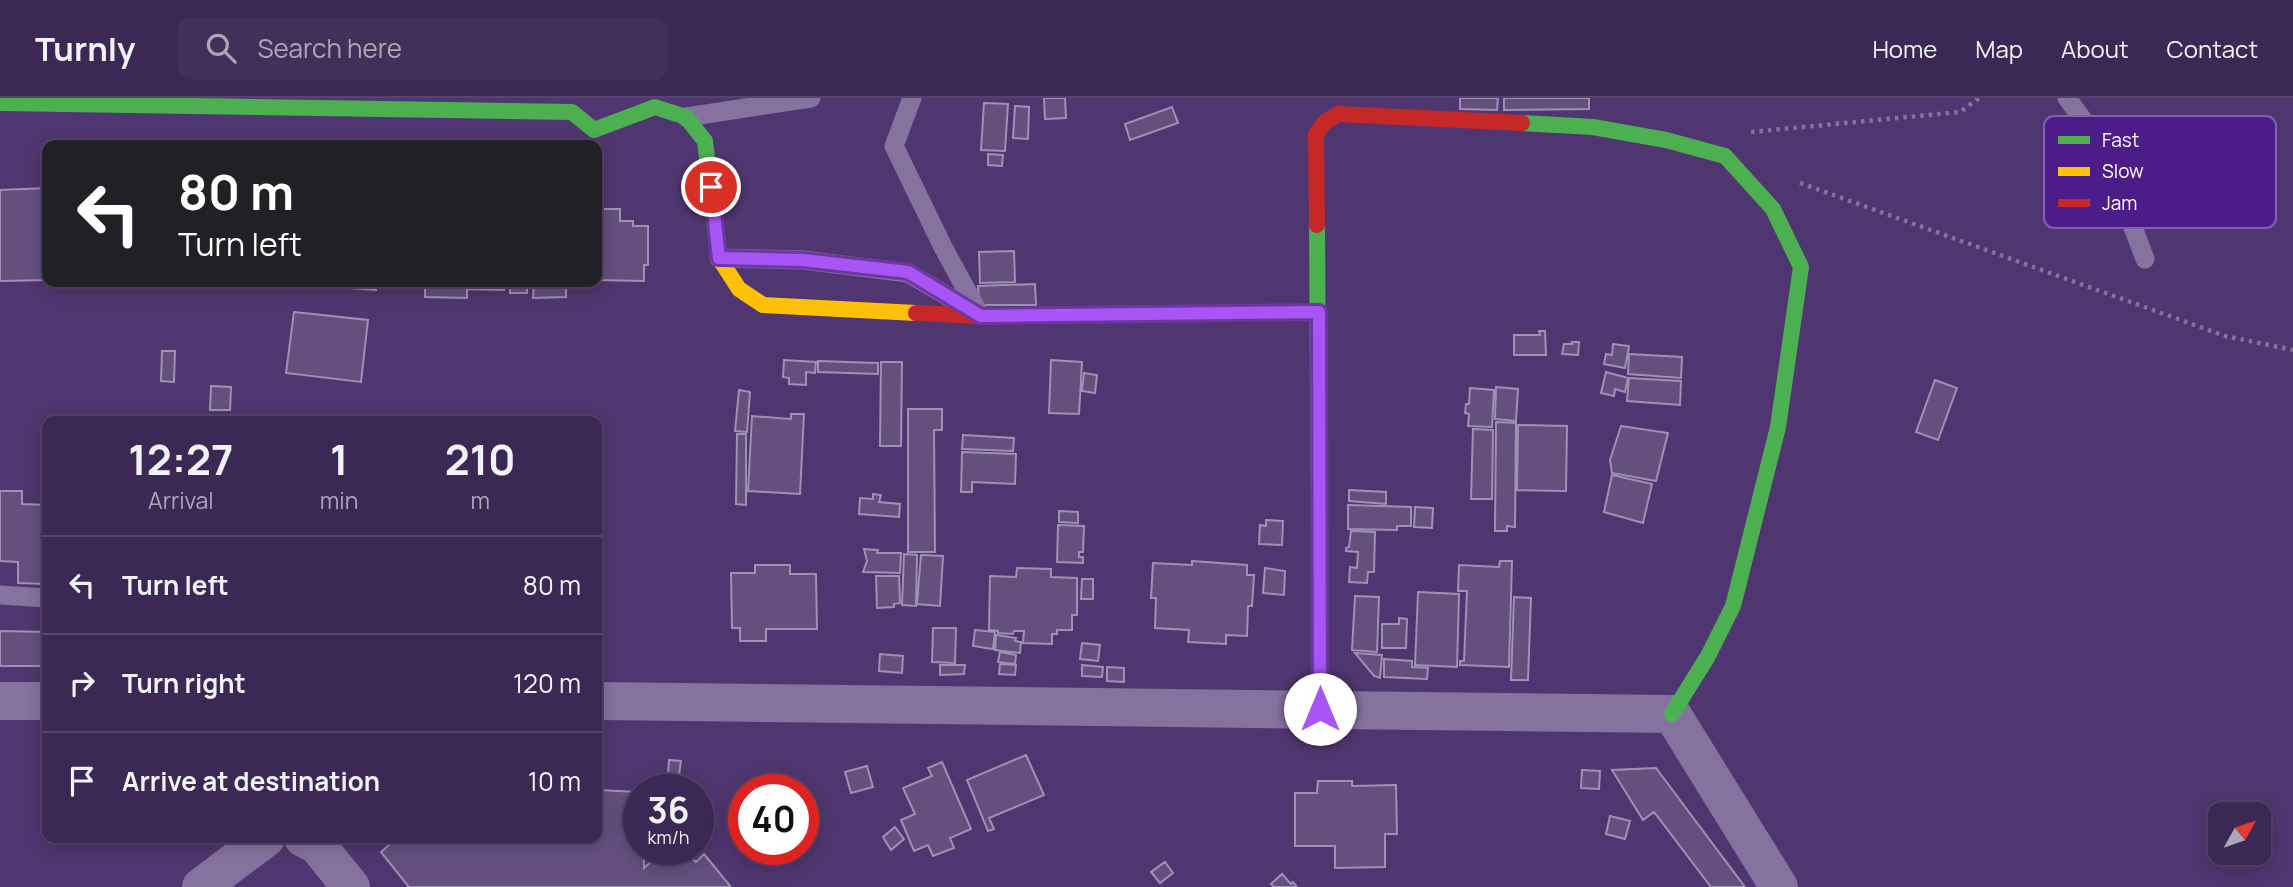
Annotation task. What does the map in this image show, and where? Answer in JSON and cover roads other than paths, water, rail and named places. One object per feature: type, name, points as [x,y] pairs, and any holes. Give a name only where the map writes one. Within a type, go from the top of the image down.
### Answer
[{"type":"street","points":[[0,103],[570,105],[594,130],[655,107],[685,117],[705,141],[719,258],[739,289],[763,305],[981,316],[1319,312]]},
{"type":"street","points":[[1320,709],[1316,134],[1325,122],[1338,114],[1594,127],[1666,140],[1726,156],[1773,209],[1801,267],[1778,427],[1733,606],[1708,656],[1672,714]]},
{"type":"street","points":[[0,701],[42,701]]},
{"type":"street","points":[[602,701],[1672,714]]},
{"type":"street","points":[[1672,714],[1779,887]]},
{"type":"street","points":[[201,887],[259,843]]},
{"type":"street","points":[[313,843],[351,887]]},
{"type":"lane","points":[[685,117],[811,98]]},
{"type":"lane","points":[[912,98],[894,146],[943,247],[981,316]]},
{"type":"lane","points":[[2067,98],[2080,116]]},
{"type":"lane","points":[[2133,228],[2145,259]]},
{"type":"lane","points":[[719,258],[803,260],[908,272],[981,316]]},
{"type":"lane","points":[[0,596],[42,598]]}]
